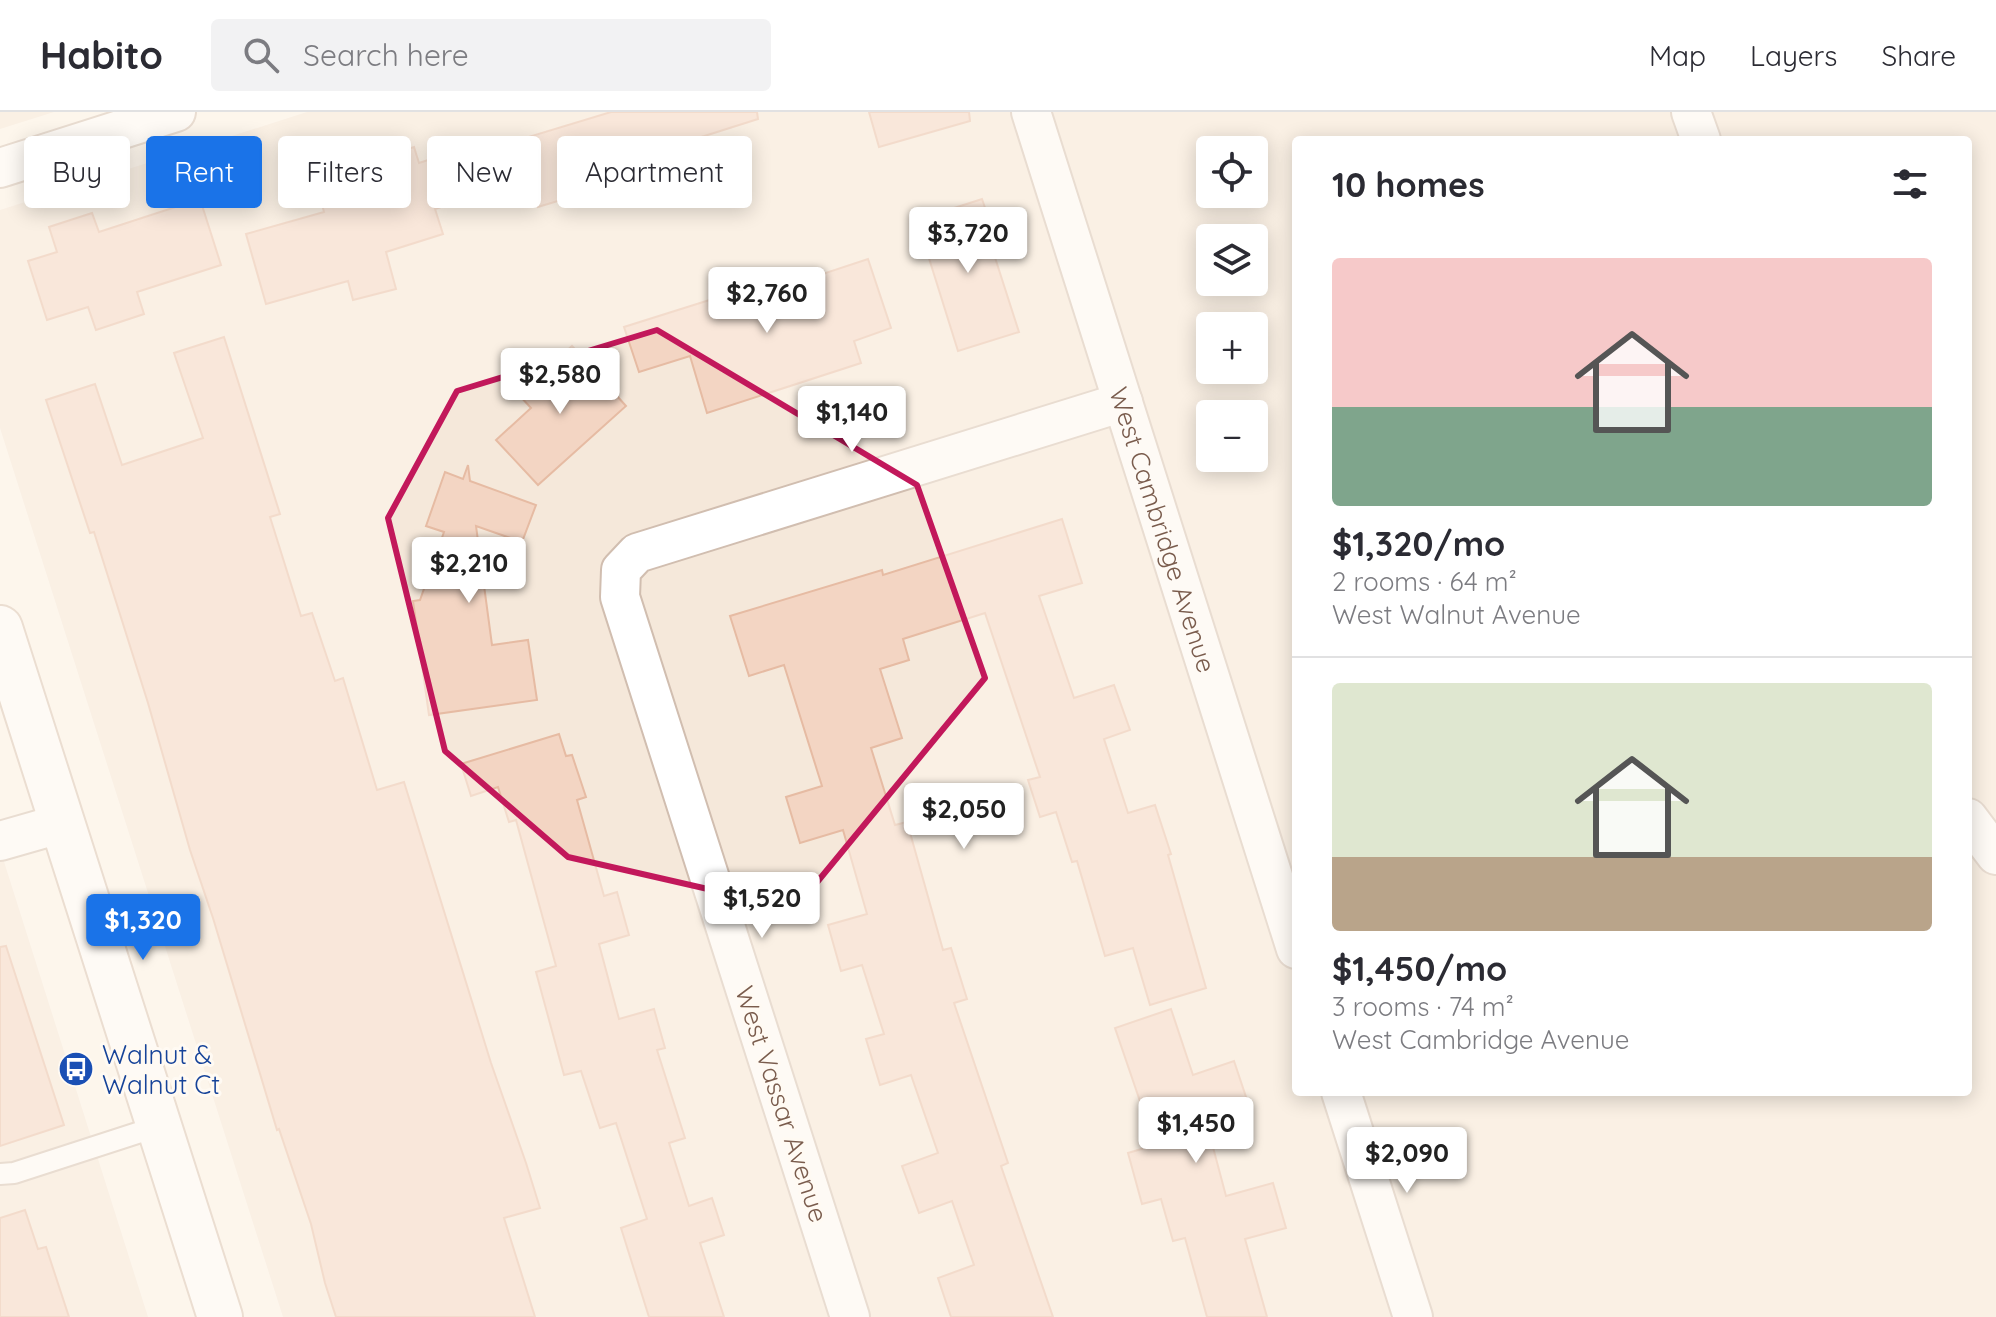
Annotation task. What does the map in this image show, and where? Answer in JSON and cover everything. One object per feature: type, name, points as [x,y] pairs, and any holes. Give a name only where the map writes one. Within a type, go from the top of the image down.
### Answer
[{"type":"main road","points":[[0,628],[220,1317]]},
{"type":"street","points":[[0,168],[176,112]]},
{"type":"street","name":"West Cambridge Avenue","points":[[1031,112],[1292,936]]},
{"type":"street","points":[[1691,112],[1700,136]]},
{"type":"street","name":"West Vassar Avenue","points":[[850,1317],[620,597],[621,570],[637,553],[1123,402]]},
{"type":"street","points":[[0,841],[63,823]]},
{"type":"street","points":[[1972,823],[1996,855]]},
{"type":"street","points":[[1342,1096],[1413,1317]]},
{"type":"lane","points":[[0,1174],[14,1173],[159,1126]]},
{"type":"highlighted area","points":[[657,330],[917,485],[985,678],[795,909],[568,857],[445,751],[388,518],[457,391]]},
{"type":"shaded area","points":[[0,112],[54,112],[0,129]]},
{"type":"shaded area","points":[[307,112],[1996,112],[1996,1317],[283,1317],[0,428],[0,210],[24,202],[24,208],[130,208],[130,169],[146,163],[146,208],[262,208],[262,136],[232,136]]},
{"type":"shaded area","points":[[0,849],[148,1317],[0,1317]]},
{"type":"building","points":[[611,112],[757,112],[758,119],[704,136],[557,136],[557,201],[541,206],[541,136],[532,136]]},
{"type":"building","points":[[869,112],[969,112],[970,121],[879,147]]},
{"type":"building","points":[[414,147],[419,163],[427,160],[427,208],[438,208],[435,209],[443,234],[386,252],[396,289],[353,300],[348,281],[266,304],[246,234],[324,212],[323,208],[411,208],[411,148]]},
{"type":"building","points":[[982,199],[995,237],[989,239],[1019,332],[958,351],[917,220]]},
{"type":"building","points":[[172,208],[203,208],[221,265],[137,292],[144,314],[96,330],[88,307],[47,320],[28,261],[57,252],[49,227],[92,213],[99,232]]},
{"type":"building","points":[[868,259],[891,328],[854,341],[861,363],[707,413],[690,356],[639,372],[624,327],[738,291],[741,301]]},
{"type":"building","points":[[224,337],[280,514],[270,517],[301,616],[312,613],[335,681],[343,678],[377,790],[404,782],[491,1063],[526,1163],[540,1208],[504,1218],[535,1317],[336,1317],[325,1283],[311,1224],[277,1130],[94,532],[90,533],[46,400],[95,384],[122,465],[203,438],[174,353]]},
{"type":"building","points":[[572,346],[626,406],[538,485],[496,440],[531,408],[519,395]]},
{"type":"building","points":[[468,465],[470,481],[536,505],[522,542],[476,526],[492,645],[528,640],[537,700],[429,715],[413,601],[420,600],[444,532],[426,526],[445,472],[463,479]]},
{"type":"building","points":[[1062,519],[1082,583],[1039,596],[1074,698],[1114,685],[1130,730],[1104,739],[1128,813],[1155,805],[1206,988],[1150,1005],[1133,948],[1105,956],[1077,861],[1072,862],[1056,812],[1040,817],[1028,780],[1040,777],[985,613],[903,639],[909,660],[880,669],[902,738],[871,748],[895,825],[907,822],[943,950],[951,948],[967,999],[954,1003],[1008,1163],[1001,1166],[1053,1317],[951,1317],[938,1278],[974,1265],[952,1201],[919,1213],[902,1166],[938,1153],[911,1075],[880,1085],[866,1039],[884,1034],[862,965],[841,971],[828,925],[867,914],[843,830],[800,843],[786,797],[822,786],[784,665],[749,676],[730,616],[882,570],[883,575]]},
{"type":"building","points":[[559,734],[566,756],[572,755],[586,797],[577,800],[604,896],[617,892],[629,935],[599,944],[619,1019],[654,1009],[665,1048],[657,1050],[685,1138],[669,1143],[689,1206],[712,1198],[724,1235],[700,1243],[724,1317],[649,1317],[621,1228],[647,1219],[616,1123],[600,1128],[581,1071],[564,1075],[536,972],[556,966],[516,820],[509,822],[498,787],[471,796],[461,764]]},
{"type":"building","points":[[6,946],[64,1125],[0,1146],[0,947]]},
{"type":"building","points":[[1171,1009],[1193,1075],[1234,1061],[1249,1106],[1206,1121],[1226,1196],[1273,1183],[1286,1228],[1245,1239],[1267,1317],[1207,1317],[1185,1238],[1173,1241],[1161,1199],[1142,1204],[1128,1153],[1155,1145],[1115,1028]]},
{"type":"building","points":[[25,1210],[38,1249],[46,1247],[69,1317],[0,1317],[0,1218]]},
{"type":"place","name":"Walnut & Walnut Ct","points":[[76,1069]]}]
